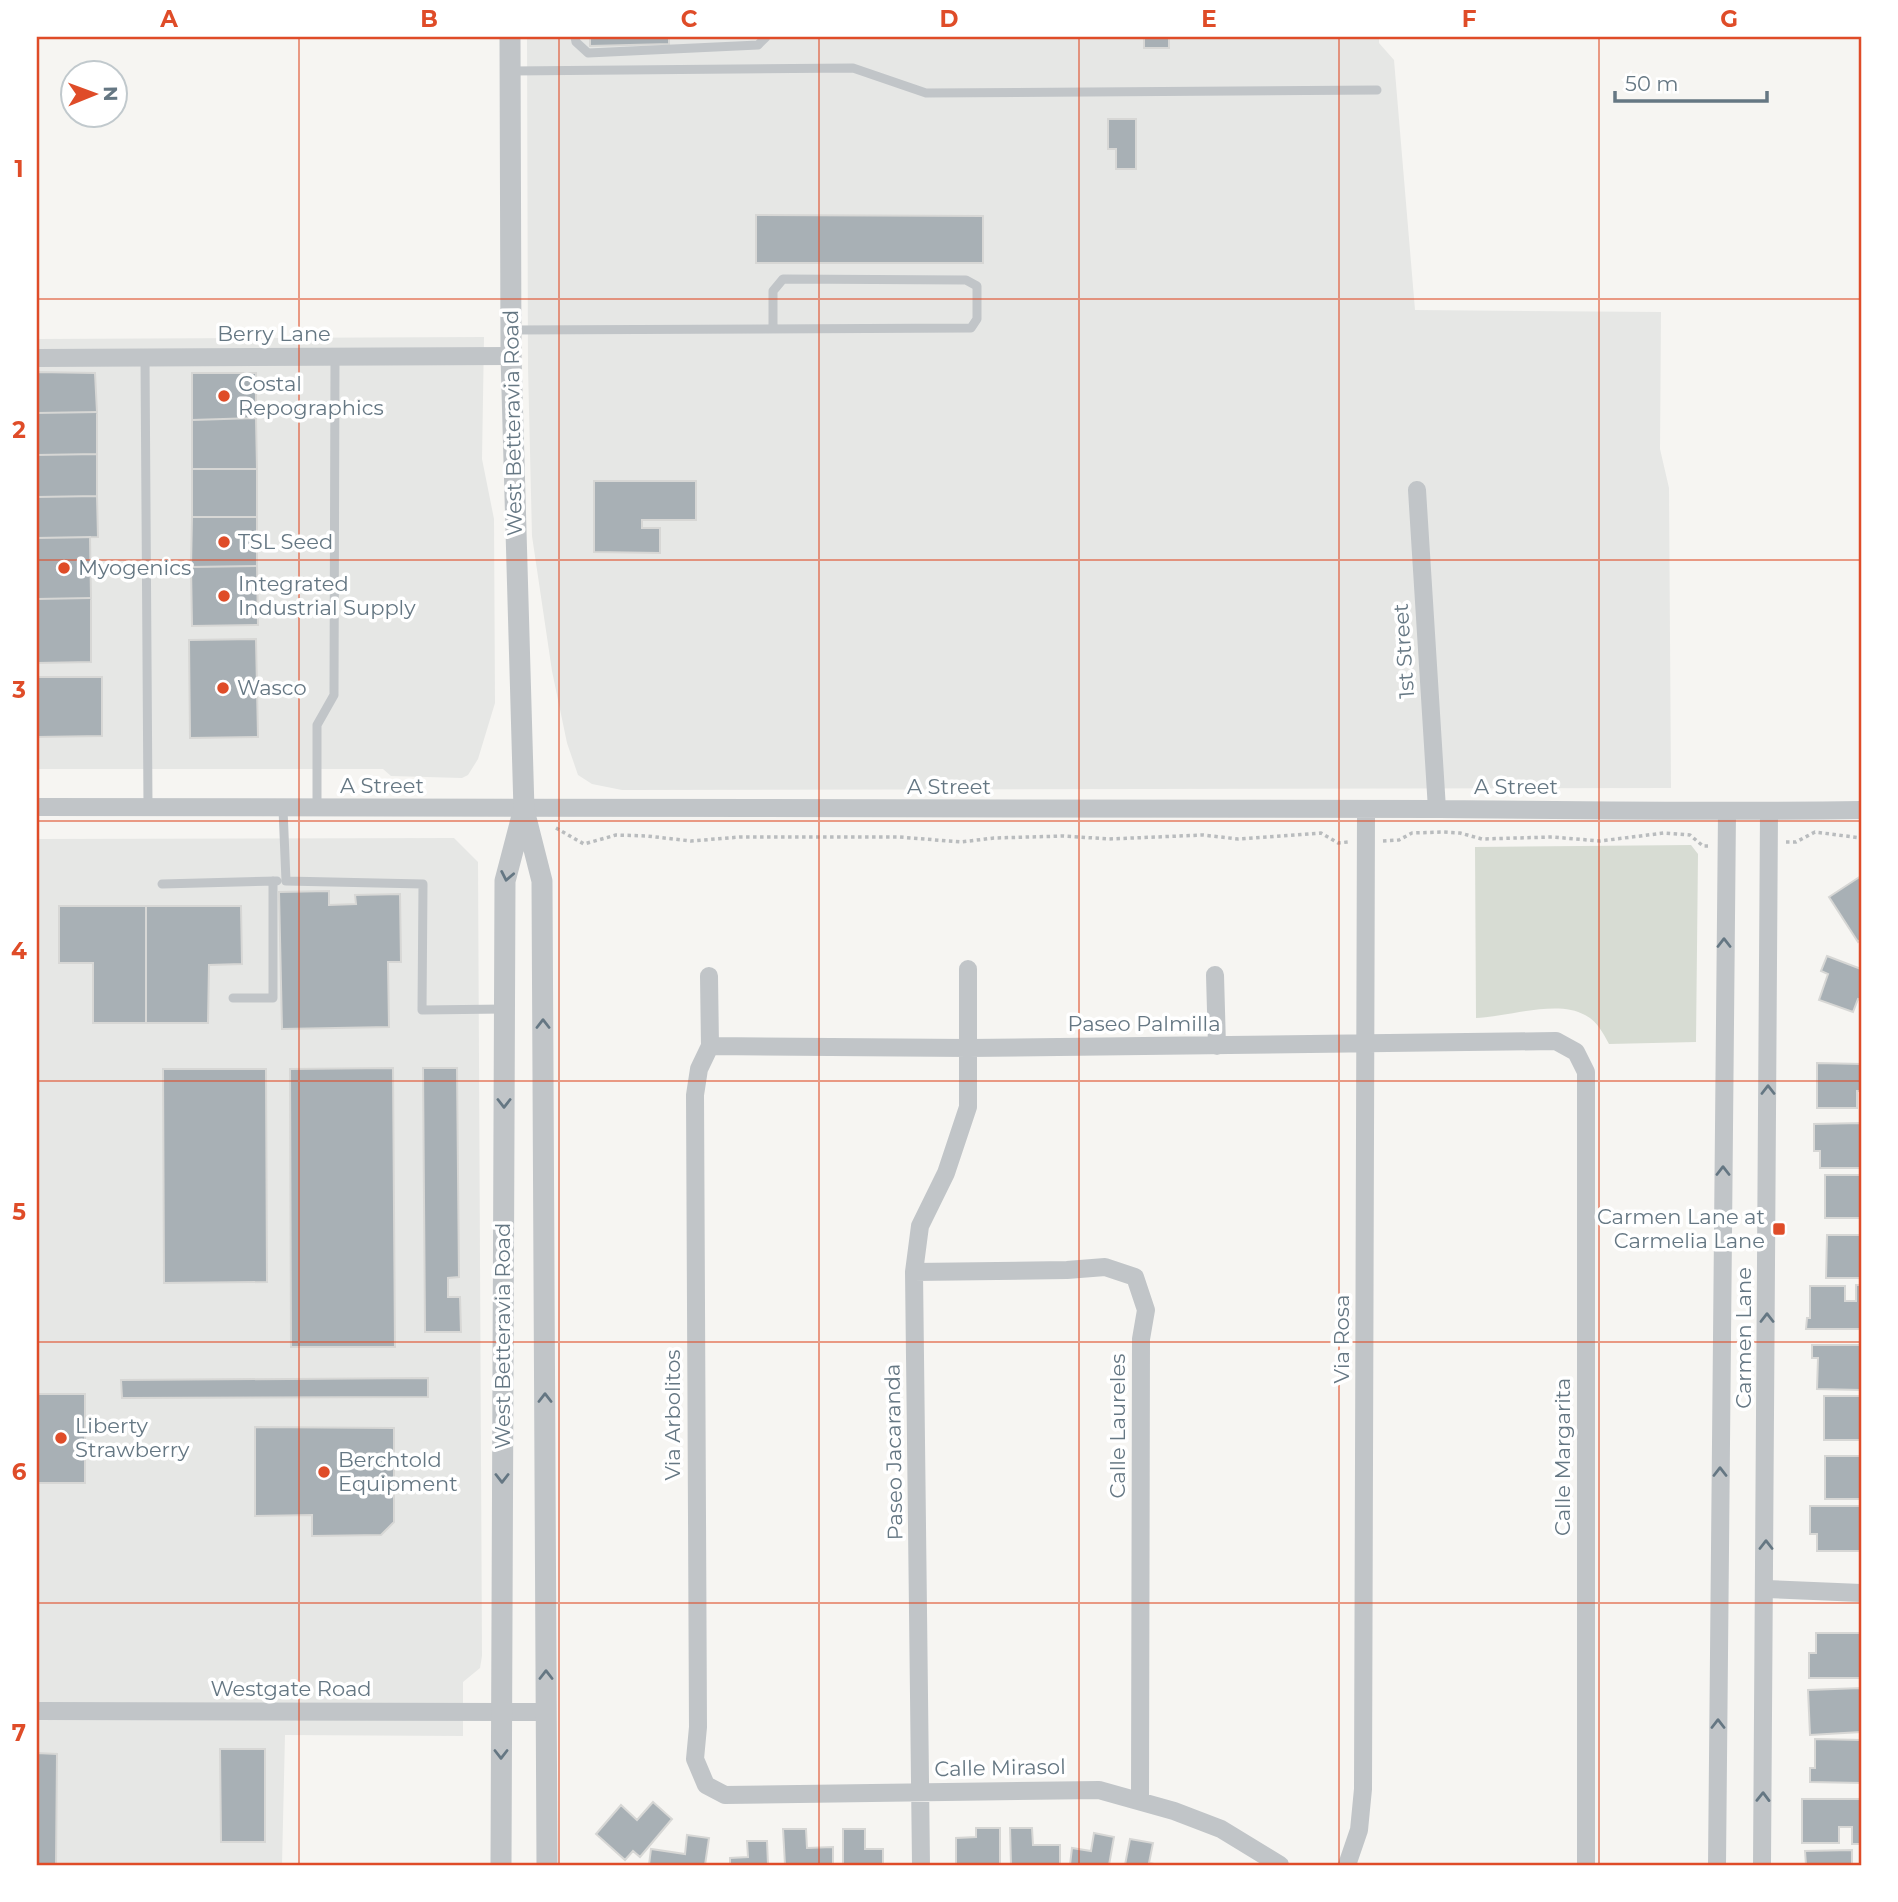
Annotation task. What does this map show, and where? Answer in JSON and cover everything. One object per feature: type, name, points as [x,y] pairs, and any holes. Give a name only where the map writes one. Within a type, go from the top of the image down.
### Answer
[{"type":"street","name":"West Betteravia Road","points":[[510,37],[511,356],[524,810],[542,881],[547,1865]]},
{"type":"street","name":"Berry Lane","points":[[37,358],[511,356]]},
{"type":"street","name":"1st Street","points":[[1417,490],[1437,809]]},
{"type":"street","name":"A Street","points":[[37,807],[524,810],[1437,809],[1727,812],[1861,810]]},
{"type":"street","name":"West Betteravia Road","points":[[501,1865],[505,881],[524,810]]},
{"type":"street","name":"Via Rosa","points":[[1347,1865],[1360,1830],[1363,1789],[1366,810]]},
{"type":"street","name":"Carmen Lane","points":[[1717,1865],[1727,812]]},
{"type":"street","name":"Carmen Lane","points":[[1762,1865],[1766,1589],[1769,812]]},
{"type":"street","name":"Paseo Jacaranda","points":[[921,1865],[914,1272],[920,1226],[946,1172],[968,1107],[968,969]]},
{"type":"street","points":[[1215,975],[1217,1046]]},
{"type":"street","points":[[709,976],[710,1046]]},
{"type":"street","name":"Paseo Palmilla","points":[[710,1046],[968,1048],[1556,1041],[1576,1052]]},
{"type":"street","name":"Via Arbolitos","points":[[706,1785],[695,1759],[698,1727],[695,1095],[699,1069],[710,1046]]},
{"type":"street","name":"Calle Margarita","points":[[1576,1052],[1586,1072],[1586,1865]]},
{"type":"street","name":"Calle Laureles","points":[[914,1272],[1105,1267],[1135,1277],[1146,1310],[1141,1339],[1140,1800]]},
{"type":"street","points":[[1766,1589],[1861,1593]]},
{"type":"street","name":"Westgate Road","points":[[37,1711],[546,1712]]},
{"type":"street","name":"Calle Mirasol","points":[[706,1785],[725,1795],[1099,1790],[1140,1800],[1221,1829],[1280,1865]]},
{"type":"lane","points":[[576,37],[576,43],[588,53],[758,45],[766,37]]},
{"type":"lane","points":[[510,71],[853,68],[926,93],[1377,90]]},
{"type":"lane","points":[[511,330],[971,328],[977,319],[977,286],[966,280],[783,279],[774,291],[773,328]]},
{"type":"lane","points":[[317,808],[317,725],[334,695],[335,357]]},
{"type":"lane","points":[[145,358],[148,807]]},
{"type":"lane","points":[[283,809],[286,881]]},
{"type":"lane","points":[[233,998],[273,998],[272,881]]},
{"type":"lane","points":[[162,884],[286,881],[423,884],[422,1010],[504,1009]]},
{"type":"path","points":[[524,810],[584,844],[615,835],[691,841],[740,837],[899,837],[961,842],[1064,836],[1109,839],[1203,835],[1238,839],[1321,833],[1338,843],[1399,840],[1412,833],[1441,832],[1460,833],[1482,839],[1552,837],[1600,841],[1664,833],[1690,835],[1703,846],[1725,845]]},
{"type":"path","points":[[1769,842],[1796,842],[1815,832],[1861,838]]},
{"type":"shaded area","points":[[527,37],[1379,37],[1379,43],[1394,60],[1415,310],[1661,312],[1660,449],[1669,488],[1671,788],[622,790],[592,784],[578,775],[567,743],[552,671],[532,536],[528,367]]},
{"type":"shaded area","points":[[484,337],[482,459],[494,519],[495,703],[478,759],[468,775],[462,778],[391,776],[383,769],[37,769],[37,339]]},
{"type":"shaded area","points":[[454,838],[478,862],[482,1656],[480,1668],[463,1682],[463,1736],[285,1735],[282,1865],[37,1865],[37,839]]},
{"type":"shaded area","points":[[1691,845],[1698,854],[1696,1042],[1609,1044],[1593,1021],[1574,1010],[1532,1010],[1476,1018],[1475,847]]},
{"type":"building","points":[[590,37],[669,37],[669,44],[590,46]]},
{"type":"building","points":[[1144,37],[1169,37],[1169,48],[1144,48]]},
{"type":"building","points":[[1108,119],[1136,119],[1136,169],[1116,169],[1116,149],[1108,149]]},
{"type":"building","points":[[756,215],[983,216],[983,263],[756,263]]},
{"type":"building","points":[[37,372],[95,373],[97,412],[37,413]]},
{"type":"building","name":"Costal Repographics","points":[[192,373],[256,373],[256,418],[192,420]]},
{"type":"building","points":[[97,412],[97,454],[37,455],[37,413]]},
{"type":"building","points":[[256,418],[257,469],[192,469],[192,420]]},
{"type":"building","points":[[97,454],[97,496],[37,497],[37,455]]},
{"type":"building","points":[[192,469],[257,469],[257,517],[192,517]]},
{"type":"building","points":[[594,481],[696,481],[696,520],[642,520],[642,528],[660,528],[660,553],[594,552]]},
{"type":"building","points":[[97,496],[98,537],[37,538],[37,497]]},
{"type":"building","name":"TSL Seed","points":[[192,517],[257,517],[257,566],[191,567]]},
{"type":"building","name":"Myogenics","points":[[90,537],[91,598],[37,599],[37,538]]},
{"type":"building","name":"Integrated Industrial Supply","points":[[257,566],[258,625],[192,626],[191,567]]},
{"type":"building","points":[[91,598],[91,662],[37,663],[37,599]]},
{"type":"building","name":"Wasco","points":[[256,639],[258,737],[190,738],[189,640]]},
{"type":"building","points":[[37,677],[102,677],[102,736],[37,737]]},
{"type":"building","points":[[1861,876],[1861,939],[1858,942],[1829,897]]},
{"type":"building","points":[[329,891],[329,905],[356,904],[355,895],[400,894],[401,962],[388,962],[389,1027],[282,1029],[279,892]]},
{"type":"building","points":[[59,906],[146,906],[146,1023],[93,1023],[93,963],[59,963]]},
{"type":"building","points":[[146,906],[241,906],[242,964],[209,965],[208,1023],[146,1023]]},
{"type":"building","points":[[1827,956],[1861,969],[1861,1000],[1858,999],[1853,1012],[1819,1000],[1828,974],[1821,971]]},
{"type":"building","points":[[1817,1063],[1861,1064],[1861,1091],[1857,1091],[1857,1108],[1817,1108]]},
{"type":"building","points":[[393,1068],[395,1347],[291,1347],[290,1069]]},
{"type":"building","points":[[423,1068],[457,1068],[459,1277],[448,1278],[448,1297],[460,1297],[461,1332],[425,1332]]},
{"type":"building","points":[[163,1069],[266,1069],[267,1282],[164,1283]]},
{"type":"building","points":[[1861,1123],[1861,1168],[1820,1168],[1820,1151],[1814,1151],[1814,1124]]},
{"type":"building","points":[[1825,1175],[1861,1175],[1861,1218],[1825,1218]]},
{"type":"building","points":[[1827,1235],[1861,1235],[1861,1278],[1826,1278]]},
{"type":"building","points":[[1856,1285],[1861,1285],[1861,1329],[1806,1329],[1807,1318],[1810,1318],[1810,1286],[1845,1286],[1845,1301],[1856,1301]]},
{"type":"building","points":[[1812,1345],[1861,1345],[1861,1390],[1817,1389],[1818,1358],[1812,1358]]},
{"type":"building","points":[[428,1378],[428,1397],[122,1398],[121,1380]]},
{"type":"building","name":"Liberty Strawberry","points":[[37,1394],[85,1394],[85,1483],[37,1483]]},
{"type":"building","points":[[1824,1396],[1861,1396],[1860,1440],[1824,1440]]},
{"type":"building","name":"Berchtold Equipment","points":[[255,1427],[394,1428],[394,1522],[381,1535],[312,1536],[312,1515],[255,1516]]},
{"type":"building","points":[[1825,1456],[1861,1456],[1861,1499],[1825,1499]]},
{"type":"building","points":[[1810,1506],[1861,1506],[1861,1551],[1817,1551],[1817,1534],[1810,1534]]},
{"type":"building","points":[[1816,1633],[1861,1633],[1861,1678],[1809,1678],[1809,1653],[1816,1653]]},
{"type":"building","points":[[1861,1688],[1861,1732],[1810,1735],[1808,1690]]},
{"type":"building","points":[[1815,1739],[1861,1740],[1861,1783],[1810,1782],[1810,1768],[1815,1768]]},
{"type":"building","points":[[220,1749],[265,1749],[265,1842],[221,1842]]},
{"type":"building","points":[[37,1753],[57,1754],[56,1865],[37,1865]]},
{"type":"building","points":[[1802,1799],[1861,1799],[1861,1844],[1852,1844],[1852,1827],[1839,1827],[1839,1843],[1802,1843]]},
{"type":"building","points":[[653,1802],[672,1819],[640,1857],[633,1851],[625,1860],[596,1834],[621,1805],[637,1820]]},
{"type":"building","points":[[976,1828],[1000,1828],[1000,1865],[956,1865],[956,1838],[976,1837]]},
{"type":"building","points":[[1010,1828],[1032,1828],[1033,1845],[1060,1845],[1060,1865],[1011,1865]]},
{"type":"building","points":[[783,1829],[806,1829],[807,1848],[833,1847],[833,1865],[785,1865]]},
{"type":"building","points":[[843,1829],[865,1829],[865,1849],[883,1849],[883,1865],[843,1865]]},
{"type":"building","points":[[1094,1833],[1114,1837],[1109,1865],[1070,1865],[1072,1848],[1091,1851]]},
{"type":"building","points":[[687,1835],[709,1838],[705,1865],[649,1865],[651,1849],[685,1854]]},
{"type":"building","points":[[1130,1839],[1153,1843],[1149,1863],[1159,1865],[1125,1865]]},
{"type":"building","points":[[747,1841],[767,1841],[768,1865],[730,1865],[730,1858],[748,1857]]},
{"type":"building","points":[[1852,1850],[1852,1865],[1806,1865],[1805,1851]]},
{"type":"place","name":"Costal Repographics","points":[[224,396]]},
{"type":"place","name":"TSL Seed","points":[[224,542]]},
{"type":"place","name":"Myogenics","points":[[64,568]]},
{"type":"place","name":"Integrated Industrial Supply","points":[[224,596]]},
{"type":"place","name":"Wasco","points":[[223,688]]},
{"type":"place","name":"Carmen Lane at Carmelia Lane","points":[[1779,1229]]},
{"type":"place","name":"Liberty Strawberry","points":[[61,1438]]},
{"type":"place","name":"Berchtold Equipment","points":[[324,1472]]}]
